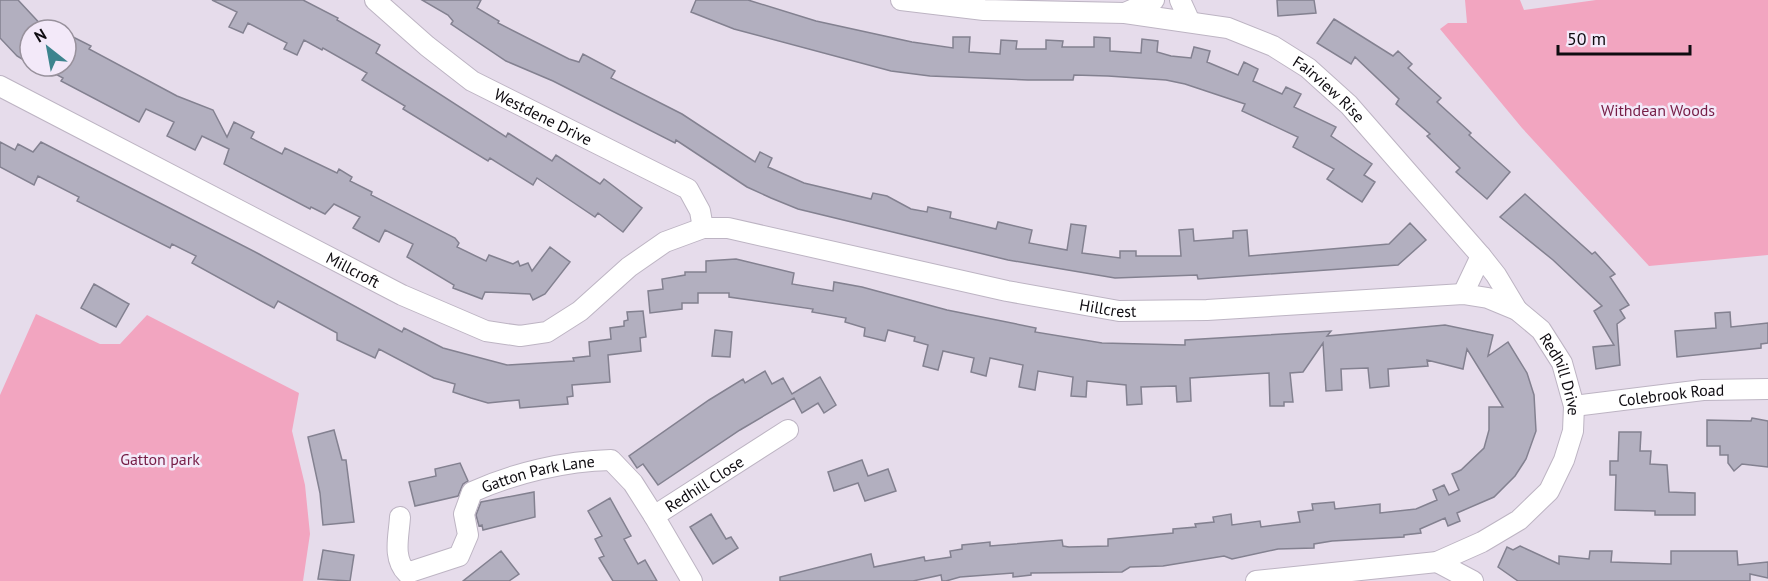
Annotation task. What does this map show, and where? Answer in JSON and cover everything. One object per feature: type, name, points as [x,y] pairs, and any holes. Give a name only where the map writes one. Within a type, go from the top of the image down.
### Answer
[{"type":"street","name":"Westdene Drive","points":[[375,0],[427,46],[472,81],[688,189],[700,211],[703,228]]},
{"type":"street","name":"Fairview Rise","points":[[901,0],[984,10],[1125,13],[1228,28],[1273,46],[1308,68],[1349,105],[1496,275],[1517,310]]},
{"type":"street","points":[[1125,13],[1154,0]]},
{"type":"street","points":[[1180,0],[1190,22]]},
{"type":"street","name":"Millcroft","points":[[0,86],[402,295],[486,331],[520,336],[546,332],[579,311],[629,267],[665,242],[703,228]]},
{"type":"street","name":"Hillcrest","points":[[703,228],[728,228],[1007,291],[1119,311],[1207,310],[1463,294],[1488,298],[1517,310]]},
{"type":"street","points":[[1463,294],[1480,256]]},
{"type":"street","name":"Redhill Drive","points":[[1256,581],[1437,562],[1482,542],[1519,519],[1549,491],[1564,460],[1573,431],[1574,406],[1562,363],[1541,330],[1517,310]]},
{"type":"street","name":"Colebrook Road","points":[[1574,406],[1703,390],[1768,389]]},
{"type":"street","name":"Redhill Close","points":[[692,581],[654,516],[788,430]]},
{"type":"street","name":"Gatton Park Lane","points":[[400,517],[397,552],[400,566],[407,573],[459,556],[468,535],[464,514],[472,492],[494,482],[583,461],[611,460],[633,483],[654,516]]},
{"type":"street","points":[[1437,562],[1473,581]]},
{"type":"green space","name":"Withdean Woods","points":[[1465,0],[1520,0],[1524,10],[1596,0],[1768,0],[1768,255],[1649,266],[1522,128],[1440,29],[1448,23],[1467,23]]},
{"type":"green space","name":"Gatton park","points":[[36,314],[100,344],[120,344],[147,315],[299,393],[292,431],[305,485],[310,534],[303,581],[0,581],[0,395]]},
{"type":"building","points":[[0,0],[18,0],[35,18],[18,18],[18,57],[0,38]]},
{"type":"building","points":[[212,0],[303,0],[338,18],[337,20],[380,45],[376,53],[506,137],[508,133],[552,161],[556,155],[600,184],[604,179],[642,208],[623,232],[598,213],[595,217],[537,178],[533,185],[490,158],[488,161],[403,109],[405,106],[362,80],[367,73],[323,48],[322,50],[304,40],[297,55],[284,49],[287,43],[248,23],[243,33],[229,27],[237,12]]},
{"type":"building","points":[[422,0],[481,0],[477,8],[499,21],[498,23],[569,59],[579,62],[583,54],[615,71],[611,78],[682,114],[755,162],[760,152],[772,158],[768,167],[804,183],[871,199],[873,193],[887,196],[911,209],[927,212],[928,207],[951,212],[950,218],[996,229],[998,222],[1032,230],[1029,243],[1067,250],[1071,224],[1086,226],[1082,253],[1120,258],[1120,251],[1136,251],[1136,256],[1181,256],[1179,230],[1193,229],[1194,241],[1233,238],[1233,231],[1247,230],[1249,256],[1389,244],[1410,223],[1426,240],[1398,265],[1198,279],[1197,275],[1115,278],[1008,260],[798,209],[771,198],[747,187],[676,140],[675,143],[553,81],[506,61],[451,24],[453,21],[448,15]]},
{"type":"building","points":[[696,0],[748,0],[816,21],[912,42],[953,48],[953,37],[970,37],[969,52],[1000,54],[1001,40],[1017,41],[1016,49],[1046,49],[1046,40],[1063,41],[1062,47],[1094,47],[1094,37],[1110,38],[1110,51],[1141,53],[1142,39],[1158,41],[1157,52],[1171,56],[1191,58],[1194,47],[1210,51],[1207,62],[1238,75],[1244,62],[1258,69],[1253,81],[1282,94],[1286,87],[1301,94],[1294,107],[1336,127],[1331,136],[1372,164],[1364,175],[1375,182],[1362,202],[1327,179],[1334,169],[1293,147],[1298,137],[1242,111],[1245,104],[1185,84],[1166,80],[1108,76],[1074,75],[1073,80],[1028,80],[930,76],[891,71],[734,29],[691,12]]},
{"type":"building","points":[[1277,0],[1314,0],[1316,13],[1278,16]]},
{"type":"building","points":[[1334,19],[1393,56],[1398,51],[1412,64],[1408,68],[1441,98],[1437,102],[1510,172],[1487,199],[1456,172],[1460,168],[1427,136],[1430,134],[1396,104],[1399,99],[1355,57],[1351,64],[1317,43]]},
{"type":"building","points":[[78,40],[91,46],[89,49],[177,96],[213,110],[227,137],[234,122],[254,132],[251,138],[282,154],[285,148],[337,173],[339,169],[352,177],[350,181],[372,192],[371,195],[455,238],[459,243],[457,247],[486,261],[489,255],[513,264],[518,261],[520,266],[528,263],[532,271],[550,247],[570,262],[545,294],[533,300],[530,294],[485,292],[482,299],[453,288],[454,285],[407,257],[413,244],[385,230],[379,242],[353,228],[360,217],[334,204],[325,214],[311,207],[310,209],[224,164],[229,149],[202,136],[195,150],[167,136],[174,122],[146,109],[139,122],[61,81],[63,78],[78,78]]},
{"type":"building","points":[[0,142],[15,150],[18,144],[33,152],[41,142],[259,254],[402,332],[404,328],[443,348],[507,365],[574,361],[573,358],[590,356],[589,342],[611,339],[610,328],[624,326],[624,321],[628,320],[627,312],[643,311],[646,337],[640,338],[641,351],[608,355],[610,382],[572,385],[573,396],[567,397],[568,404],[520,408],[519,400],[488,403],[471,398],[453,392],[455,384],[434,378],[379,349],[375,358],[337,340],[337,333],[278,301],[274,308],[192,263],[196,256],[172,244],[170,248],[77,201],[79,197],[38,176],[34,185],[0,167]]},
{"type":"building","points":[[1525,194],[1592,254],[1595,252],[1615,274],[1610,277],[1629,305],[1620,310],[1625,318],[1617,324],[1620,365],[1596,369],[1593,347],[1614,345],[1594,311],[1602,306],[1553,260],[1500,217]]},
{"type":"building","points":[[736,259],[794,273],[792,284],[833,291],[834,282],[862,287],[947,310],[1036,328],[1035,332],[1102,343],[1185,345],[1185,340],[1331,331],[1327,336],[1445,325],[1493,335],[1488,356],[1508,342],[1527,373],[1534,395],[1536,431],[1526,459],[1515,476],[1494,497],[1457,513],[1460,521],[1448,526],[1445,518],[1420,529],[1421,533],[1404,535],[1404,537],[1332,541],[1314,544],[1314,548],[1278,549],[1232,559],[1224,556],[1163,566],[1130,567],[1122,572],[1031,573],[1031,575],[1013,577],[1013,573],[960,577],[946,581],[942,581],[941,575],[913,581],[780,581],[780,577],[871,554],[874,567],[924,557],[925,561],[951,557],[950,551],[962,549],[962,545],[990,542],[990,546],[1062,540],[1063,546],[1069,547],[1108,546],[1108,539],[1173,533],[1173,529],[1196,527],[1195,524],[1214,522],[1213,517],[1231,514],[1232,525],[1260,521],[1261,527],[1300,522],[1298,512],[1313,510],[1312,504],[1334,502],[1335,509],[1380,504],[1380,513],[1416,509],[1437,500],[1433,490],[1444,485],[1449,495],[1459,490],[1452,474],[1461,470],[1484,448],[1489,430],[1489,407],[1503,407],[1467,349],[1463,369],[1427,360],[1428,366],[1388,369],[1389,386],[1370,388],[1368,368],[1341,369],[1342,390],[1326,391],[1323,343],[1303,372],[1290,373],[1293,402],[1284,402],[1284,406],[1270,406],[1269,373],[1190,378],[1191,401],[1177,402],[1176,386],[1141,387],[1142,404],[1127,405],[1126,385],[1087,381],[1086,397],[1071,396],[1073,377],[1038,371],[1035,390],[1019,387],[1023,365],[990,358],[986,376],[971,372],[974,358],[943,351],[938,370],[923,366],[928,345],[914,341],[915,337],[888,330],[885,341],[864,336],[865,328],[845,322],[846,318],[812,312],[813,309],[729,297],[729,293],[698,293],[698,303],[682,303],[682,309],[650,313],[648,291],[663,289],[662,279],[685,275],[685,272],[706,272],[706,261]]},
{"type":"building","points":[[94,284],[129,304],[116,327],[81,308]]},
{"type":"building","points":[[1730,312],[1731,327],[1768,323],[1768,343],[1761,344],[1761,348],[1677,357],[1675,331],[1716,328],[1715,313]]},
{"type":"building","points":[[715,330],[732,332],[730,357],[712,356]]},
{"type":"building","points":[[765,371],[772,384],[783,378],[792,394],[820,377],[836,405],[824,413],[818,403],[802,413],[794,398],[740,430],[658,485],[643,464],[637,468],[629,456],[709,400],[743,379],[745,383]]},
{"type":"building","points":[[1752,418],[1768,421],[1768,467],[1742,464],[1734,471],[1728,463],[1728,455],[1720,455],[1720,446],[1707,446],[1707,420],[1751,421]]},
{"type":"building","points":[[334,430],[342,460],[346,460],[354,522],[323,525],[320,493],[308,437]]},
{"type":"building","points":[[1619,432],[1641,432],[1640,451],[1651,451],[1650,464],[1667,465],[1669,492],[1695,493],[1695,515],[1655,515],[1655,511],[1615,510],[1616,475],[1610,475],[1610,461],[1618,461]]},
{"type":"building","points":[[862,460],[868,476],[888,469],[896,491],[865,501],[858,483],[834,491],[828,472]]},
{"type":"building","points":[[460,463],[468,481],[463,484],[458,496],[415,506],[409,482],[436,476],[435,469]]},
{"type":"building","points":[[534,492],[535,517],[483,530],[482,525],[479,526],[476,515],[481,502]]},
{"type":"building","points":[[610,498],[631,536],[624,539],[638,564],[645,560],[657,581],[613,581],[599,558],[604,556],[595,539],[602,536],[588,511]]},
{"type":"building","points":[[711,514],[726,539],[731,537],[738,548],[713,564],[690,527]]},
{"type":"building","points":[[1520,546],[1559,564],[1559,556],[1589,559],[1590,551],[1612,551],[1611,562],[1671,564],[1671,551],[1737,551],[1738,565],[1768,562],[1768,578],[1750,574],[1750,581],[1518,581],[1498,567],[1507,547],[1513,550]]},
{"type":"building","points":[[323,550],[354,555],[350,581],[318,579]]},
{"type":"building","points":[[501,551],[519,574],[509,581],[463,581]]}]
